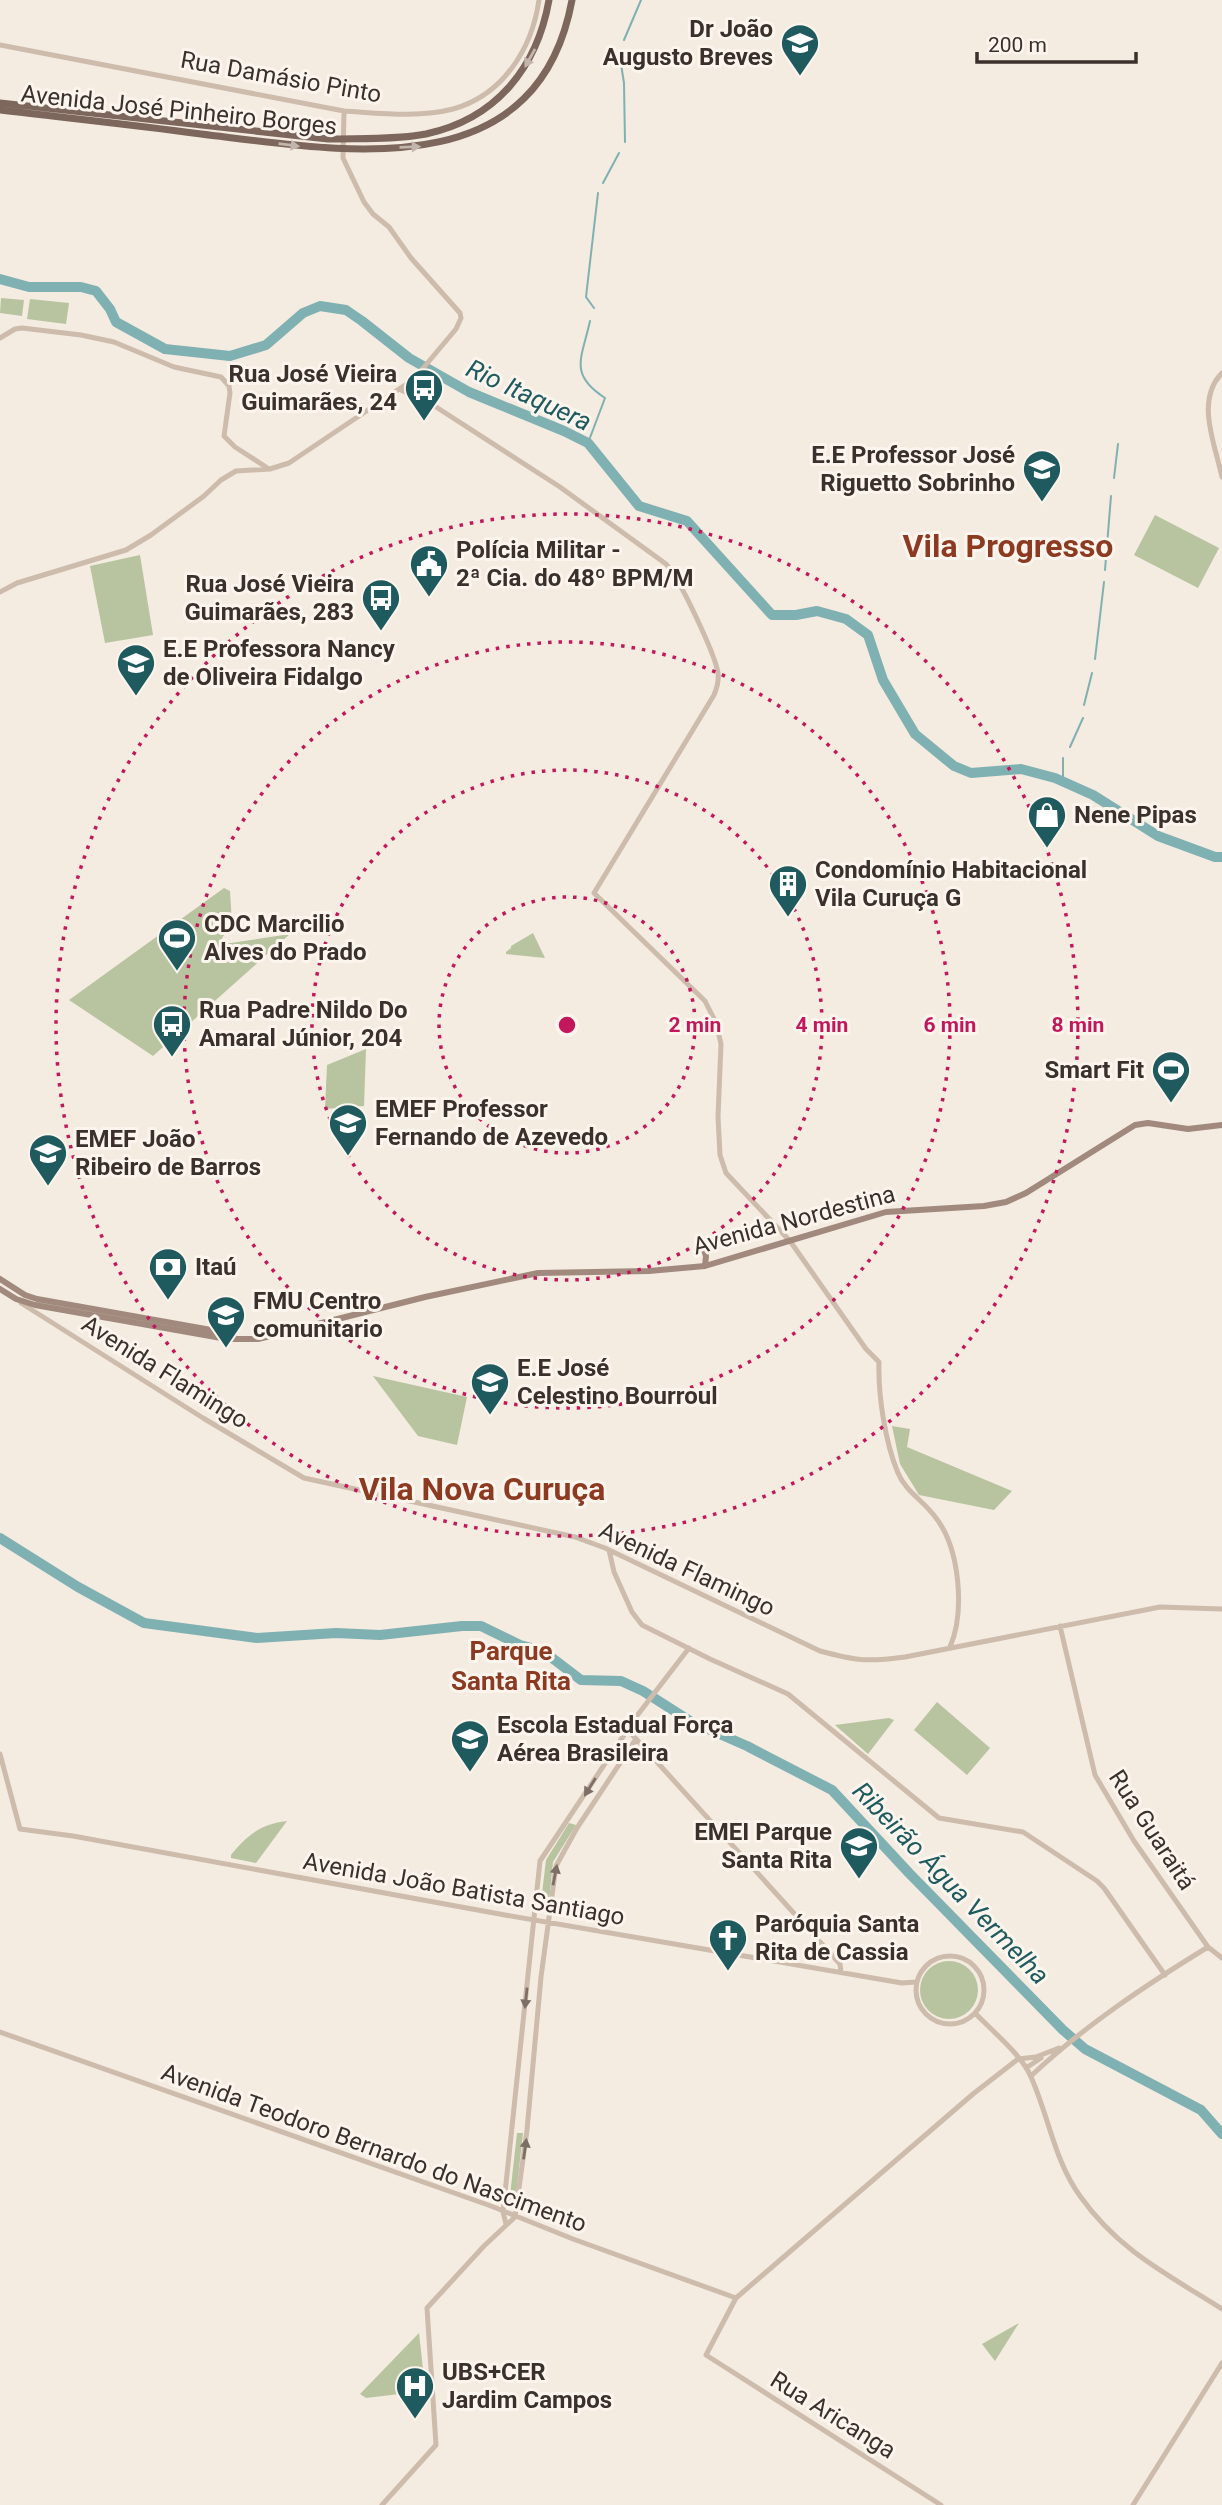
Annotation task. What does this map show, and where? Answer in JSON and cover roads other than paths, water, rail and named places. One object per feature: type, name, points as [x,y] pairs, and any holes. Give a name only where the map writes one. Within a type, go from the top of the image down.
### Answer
[{"type":"main road","name":"Avenida José Pinheiro Borges","points":[[0,103],[307,137],[383,138],[424,134],[459,124],[476,115],[505,92],[527,65],[544,28],[549,0]]},
{"type":"main road","name":"Avenida José Pinheiro Borges","points":[[0,110],[313,148],[425,146],[450,141],[496,121],[517,106],[548,66],[564,33],[572,0]]},
{"type":"main road","name":"Avenida Nordestina","points":[[0,1289],[16,1299],[215,1337],[260,1338],[425,1297],[538,1273],[649,1271],[705,1266],[886,1212],[984,1206],[1013,1200],[1135,1125],[1149,1123],[1188,1129],[1222,1125]]},
{"type":"main road","points":[[702,1243],[706,1256],[705,1266]]},
{"type":"main road","name":"Avenida Nordestina","points":[[0,1279],[25,1295],[51,1305]]},
{"type":"street","name":"Rua Damásio Pinto","points":[[0,45],[344,111],[426,113],[450,110],[476,99],[497,85],[519,59],[531,32],[538,0]]},
{"type":"street","points":[[0,592],[24,581],[127,550],[168,523],[236,471],[269,469],[289,463],[401,390],[427,366],[456,329],[461,316],[411,258],[389,227],[373,214],[364,202],[343,158],[344,111]]},
{"type":"street","points":[[0,338],[22,327],[81,335],[133,349],[174,367],[221,377],[229,386],[230,393],[224,436],[235,447],[269,469]]},
{"type":"street","points":[[1222,373],[1211,388],[1208,405],[1222,477]]},
{"type":"street","points":[[418,375],[419,389],[427,400],[560,487],[666,564],[683,591],[714,662],[718,682],[714,695],[594,893],[700,996],[711,1012],[720,1033],[721,1044],[718,1117],[723,1166],[736,1186],[790,1241],[866,1349],[880,1362],[882,1405],[897,1472],[909,1492],[940,1524],[955,1567],[959,1613],[957,1631],[950,1647]]},
{"type":"street","points":[[401,390],[420,400],[427,400]]},
{"type":"street","name":"Avenida Flamingo","points":[[16,1299],[203,1418],[304,1478],[575,1537],[609,1550],[820,1651],[842,1657],[871,1662],[1160,1607],[1222,1609]]},
{"type":"street","name":"Avenida Flamingo","points":[[51,1305],[49,1314],[52,1321]]},
{"type":"street","points":[[609,1550],[614,1572],[638,1621],[655,1633],[789,1694],[939,1818],[1023,1832],[1097,1881],[1166,1975]]},
{"type":"street","name":"Rua Guaraitá","points":[[1060,1626],[1095,1775],[1134,1841],[1208,1947],[1222,1958]]},
{"type":"street","points":[[506,2224],[503,2212],[540,1861],[655,1690],[689,1648]]},
{"type":"street","points":[[628,1730],[840,1964],[841,1972]]},
{"type":"street","points":[[382,2505],[436,2445],[427,2308],[515,2217],[556,1866],[577,1828],[636,1739]]},
{"type":"street","name":"Avenida João Batista Santiago","points":[[0,1754],[20,1829],[533,1920],[902,1983],[916,1982]]},
{"type":"street","points":[[1031,2076],[1063,2045],[1208,1947]]},
{"type":"street","points":[[935,1958],[963,1958],[977,1969],[984,1987],[983,1996],[975,2013],[962,2022],[946,2024],[938,2022],[922,2010],[916,1994],[916,1982],[921,1971],[935,1958]]},
{"type":"street","name":"Avenida João Batista Santiago","points":[[902,1983],[916,1994]]},
{"type":"street","points":[[975,2013],[1031,2076],[1067,2176],[1105,2228],[1137,2255],[1222,2309]]},
{"type":"street","name":"Avenida Teodoro Bernardo do Nascimento","points":[[0,2032],[736,2298]]},
{"type":"street","points":[[736,2298],[979,2089],[1018,2059],[1036,2057],[1063,2045]]},
{"type":"street","points":[[1026,2068],[1052,2050]]},
{"type":"street","name":"Rua Aricanga","points":[[736,2298],[706,2355],[941,2505]]},
{"type":"street","points":[[1133,2505],[1222,2364]]},
{"type":"waterway","points":[[624,40],[641,0]]},
{"type":"waterway","points":[[620,58],[624,83],[625,142]]},
{"type":"waterway","points":[[603,183],[619,153]]},
{"type":"waterway","points":[[594,308],[586,297],[598,193]]},
{"type":"waterway","name":"Rio Itaquera","points":[[0,279],[29,287],[81,287],[96,291],[116,322],[165,349],[230,356],[266,345],[303,313],[320,306],[346,310],[409,358],[469,392],[588,443],[639,506],[687,521],[772,615],[796,615],[817,611],[846,619],[868,635],[883,680],[915,734],[954,766],[971,773],[1021,769],[1055,778],[1093,795],[1158,836],[1215,857],[1222,857]]},
{"type":"waterway","points":[[588,443],[605,398],[593,389],[582,373],[581,355],[590,321]]},
{"type":"waterway","points":[[1114,478],[1118,444]]},
{"type":"waterway","points":[[1105,570],[1111,496]]},
{"type":"waterway","points":[[1095,659],[1104,582]]},
{"type":"waterway","points":[[1084,705],[1092,673]]},
{"type":"waterway","points":[[1070,747],[1083,718]]},
{"type":"waterway","points":[[1063,758],[1063,781]]},
{"type":"waterway","name":"Ribeirão Água Vermelha","points":[[0,1538],[78,1587],[144,1623],[257,1638],[336,1633],[380,1635],[481,1626],[520,1645],[543,1651],[581,1680],[621,1681],[643,1691],[690,1721],[747,1746],[832,1790],[1063,2030],[1085,2049],[1201,2110],[1222,2134]]},
{"type":"place","name":"Dr João Augusto Breves","points":[[800,77]]},
{"type":"place","name":"Rua José Vieira Guimarães, 24","points":[[424,422]]},
{"type":"place","name":"E.E Professor José Riguetto Sobrinho","points":[[1042,503]]},
{"type":"place","name":"Polícia Militar - 2ª Cia. do 48º BPM/M","points":[[429,598]]},
{"type":"place","name":"Rua José Vieira Guimarães, 283","points":[[381,632]]},
{"type":"place","name":"E.E Professora Nancy de Oliveira Fidalgo","points":[[136,697]]},
{"type":"place","name":"Nene Pipas","points":[[1047,849]]},
{"type":"place","name":"Condomínio Habitacional Vila Curuça G","points":[[788,918]]},
{"type":"place","name":"CDC Marcilio Alves do Prado","points":[[177,972]]},
{"type":"place","name":"Rua Padre Nildo Do Amaral Júnior, 204","points":[[172,1058]]},
{"type":"place","name":"Smart Fit","points":[[1171,1104]]},
{"type":"place","name":"EMEF Professor Fernando de Azevedo","points":[[348,1157]]},
{"type":"place","name":"EMEF João Ribeiro de Barros","points":[[48,1187]]},
{"type":"place","name":"Itaú","points":[[168,1301]]},
{"type":"place","name":"FMU Centro comunitario","points":[[226,1349]]},
{"type":"place","name":"E.E José Celestino Bourroul","points":[[490,1416]]},
{"type":"place","name":"Escola Estadual Força Aérea Brasileira","points":[[470,1773]]},
{"type":"place","name":"EMEI Parque Santa Rita","points":[[859,1880]]},
{"type":"place","name":"Paróquia Santa Rita de Cassia","points":[[728,1972]]},
{"type":"place","name":"UBS+CER Jardim Campos","points":[[415,2420]]},
{"type":"district","name":"Vila Progresso","points":[[1008,546]]},
{"type":"district","name":"Vila Nova Curuça","points":[[482,1489]]},
{"type":"district","name":"Parque Santa Rita","points":[[511,1666]]}]
